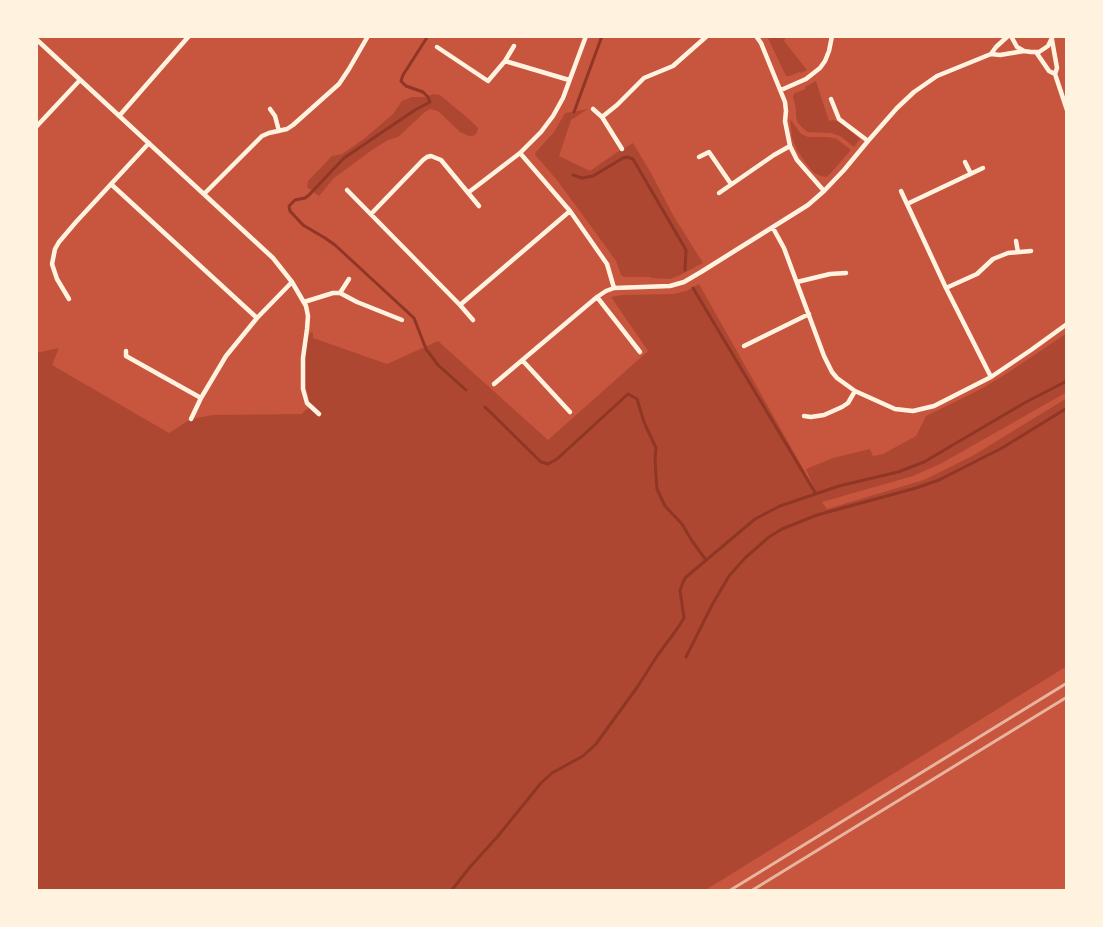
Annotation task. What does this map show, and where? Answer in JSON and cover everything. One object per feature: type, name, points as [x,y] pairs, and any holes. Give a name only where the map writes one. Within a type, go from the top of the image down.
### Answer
[{"type":"street","points":[[120,115],[189,36]]},
{"type":"street","points":[[204,194],[262,136],[293,125],[339,84],[368,36]]},
{"type":"street","points":[[469,192],[520,153],[553,116],[563,98],[586,36]]},
{"type":"street","points":[[602,117],[645,78],[673,66],[707,36]]},
{"type":"street","points":[[756,36],[785,102],[789,146],[824,191]]},
{"type":"street","points":[[781,90],[806,79],[820,68],[825,62],[832,36]]},
{"type":"street","points":[[991,54],[1010,36],[1017,47],[1024,51]]},
{"type":"street","points":[[37,38],[273,258],[292,282],[304,302],[308,316],[303,358],[303,389],[307,403],[319,414]]},
{"type":"street","points":[[494,384],[597,297],[614,288],[670,286],[684,282],[808,205],[844,171],[897,108],[936,76],[991,54],[1039,52],[1048,46],[1052,38]]},
{"type":"street","points":[[1052,38],[1057,68],[1055,74],[1067,110]]},
{"type":"street","points":[[437,47],[488,81],[506,61],[514,46]]},
{"type":"street","points":[[1036,52],[1049,71],[1055,74]]},
{"type":"street","points":[[506,61],[569,80]]},
{"type":"street","points":[[36,127],[80,80]]},
{"type":"street","points":[[831,99],[840,119],[868,141]]},
{"type":"street","points":[[593,109],[602,117],[622,149]]},
{"type":"street","points":[[270,110],[275,116],[279,131]]},
{"type":"street","points":[[69,299],[57,279],[52,264],[55,249],[76,222],[149,143]]},
{"type":"street","points":[[719,193],[789,146]]},
{"type":"street","points":[[699,158],[709,152],[731,184]]},
{"type":"street","points":[[520,153],[570,211],[607,264],[614,288]]},
{"type":"street","points":[[371,214],[427,157],[431,156],[441,160],[479,206]]},
{"type":"street","points":[[965,162],[971,174]]},
{"type":"street","points":[[908,204],[983,168]]},
{"type":"street","points":[[112,185],[257,318]]},
{"type":"street","points":[[347,190],[473,320]]},
{"type":"street","points":[[901,191],[946,288],[991,376]]},
{"type":"street","points":[[460,305],[570,211]]},
{"type":"street","points":[[773,228],[784,248],[832,372],[855,391],[895,410],[913,411],[934,406],[991,376],[1067,324]]},
{"type":"street","points":[[1016,241],[1018,252]]},
{"type":"street","points":[[946,288],[977,274],[993,258],[1008,253],[1031,251]]},
{"type":"street","points":[[797,282],[830,274],[846,273]]},
{"type":"street","points":[[340,292],[349,279]]},
{"type":"street","points":[[191,419],[226,356],[257,318],[292,282]]},
{"type":"street","points":[[304,302],[340,292],[357,302],[402,320]]},
{"type":"street","points":[[597,297],[640,352]]},
{"type":"street","points":[[744,346],[809,314]]},
{"type":"street","points":[[126,351],[126,356],[201,398]]},
{"type":"street","points":[[523,361],[570,412]]},
{"type":"street","points":[[804,416],[824,415],[842,407],[848,403],[855,391]]},
{"type":"shaded area","points":[[767,36],[786,36],[784,41],[807,70],[786,76]]},
{"type":"shaded area","points":[[816,81],[829,121],[839,122],[860,139],[854,147],[840,136],[831,133],[807,132],[798,123],[793,96]]},
{"type":"shaded area","points":[[434,94],[440,95],[470,120],[478,128],[477,133],[469,136],[460,132],[438,111],[430,109],[398,137],[372,150],[334,178],[319,196],[307,187],[308,181],[332,156],[342,154],[365,138],[393,114],[402,101]]},
{"type":"shaded area","points":[[588,109],[571,120],[559,156],[590,171],[633,143],[703,263],[670,279],[621,275],[616,261],[535,153],[554,132],[565,113]]},
{"type":"shaded area","points":[[790,119],[801,134],[808,137],[837,139],[851,150],[826,177],[814,173],[797,150],[792,138]]},
{"type":"shaded area","points":[[699,284],[814,488],[806,469],[833,458],[870,449],[873,456],[883,454],[916,436],[926,416],[981,389],[1067,333],[1067,392],[942,463],[913,476],[822,502],[827,509],[924,480],[974,455],[1067,398],[1067,666],[704,891],[36,891],[36,353],[59,348],[52,365],[169,433],[191,419],[213,415],[302,414],[308,409],[304,365],[308,336],[311,332],[313,338],[387,364],[438,341],[548,440],[648,351],[611,297],[674,294]]},
{"type":"waterway","points":[[428,36],[401,81],[406,86],[423,92],[430,102],[344,158],[309,195],[295,200],[289,206],[290,211],[303,225],[335,245],[414,318],[426,349],[438,365],[466,390]]},
{"type":"waterway","points":[[574,112],[602,36]]},
{"type":"waterway","points":[[573,175],[582,178],[593,176],[623,158],[633,159],[686,250],[685,270]]},
{"type":"waterway","points":[[693,288],[816,494]]},
{"type":"waterway","points":[[451,891],[541,783],[552,773],[583,756],[596,744],[684,618],[680,590],[685,578],[755,519],[780,506],[839,486],[898,472],[924,462],[1026,402],[1067,381]]},
{"type":"waterway","points":[[485,407],[541,462],[548,464],[557,459],[628,394],[637,399],[656,448],[657,489],[665,506],[682,524],[706,560]]},
{"type":"waterway","points":[[686,657],[729,576],[769,537],[782,529],[817,515],[939,480],[1002,448],[1067,408]]},
{"type":"railway","points":[[729,891],[1067,683]]},
{"type":"railway","points":[[751,891],[1067,697]]}]
